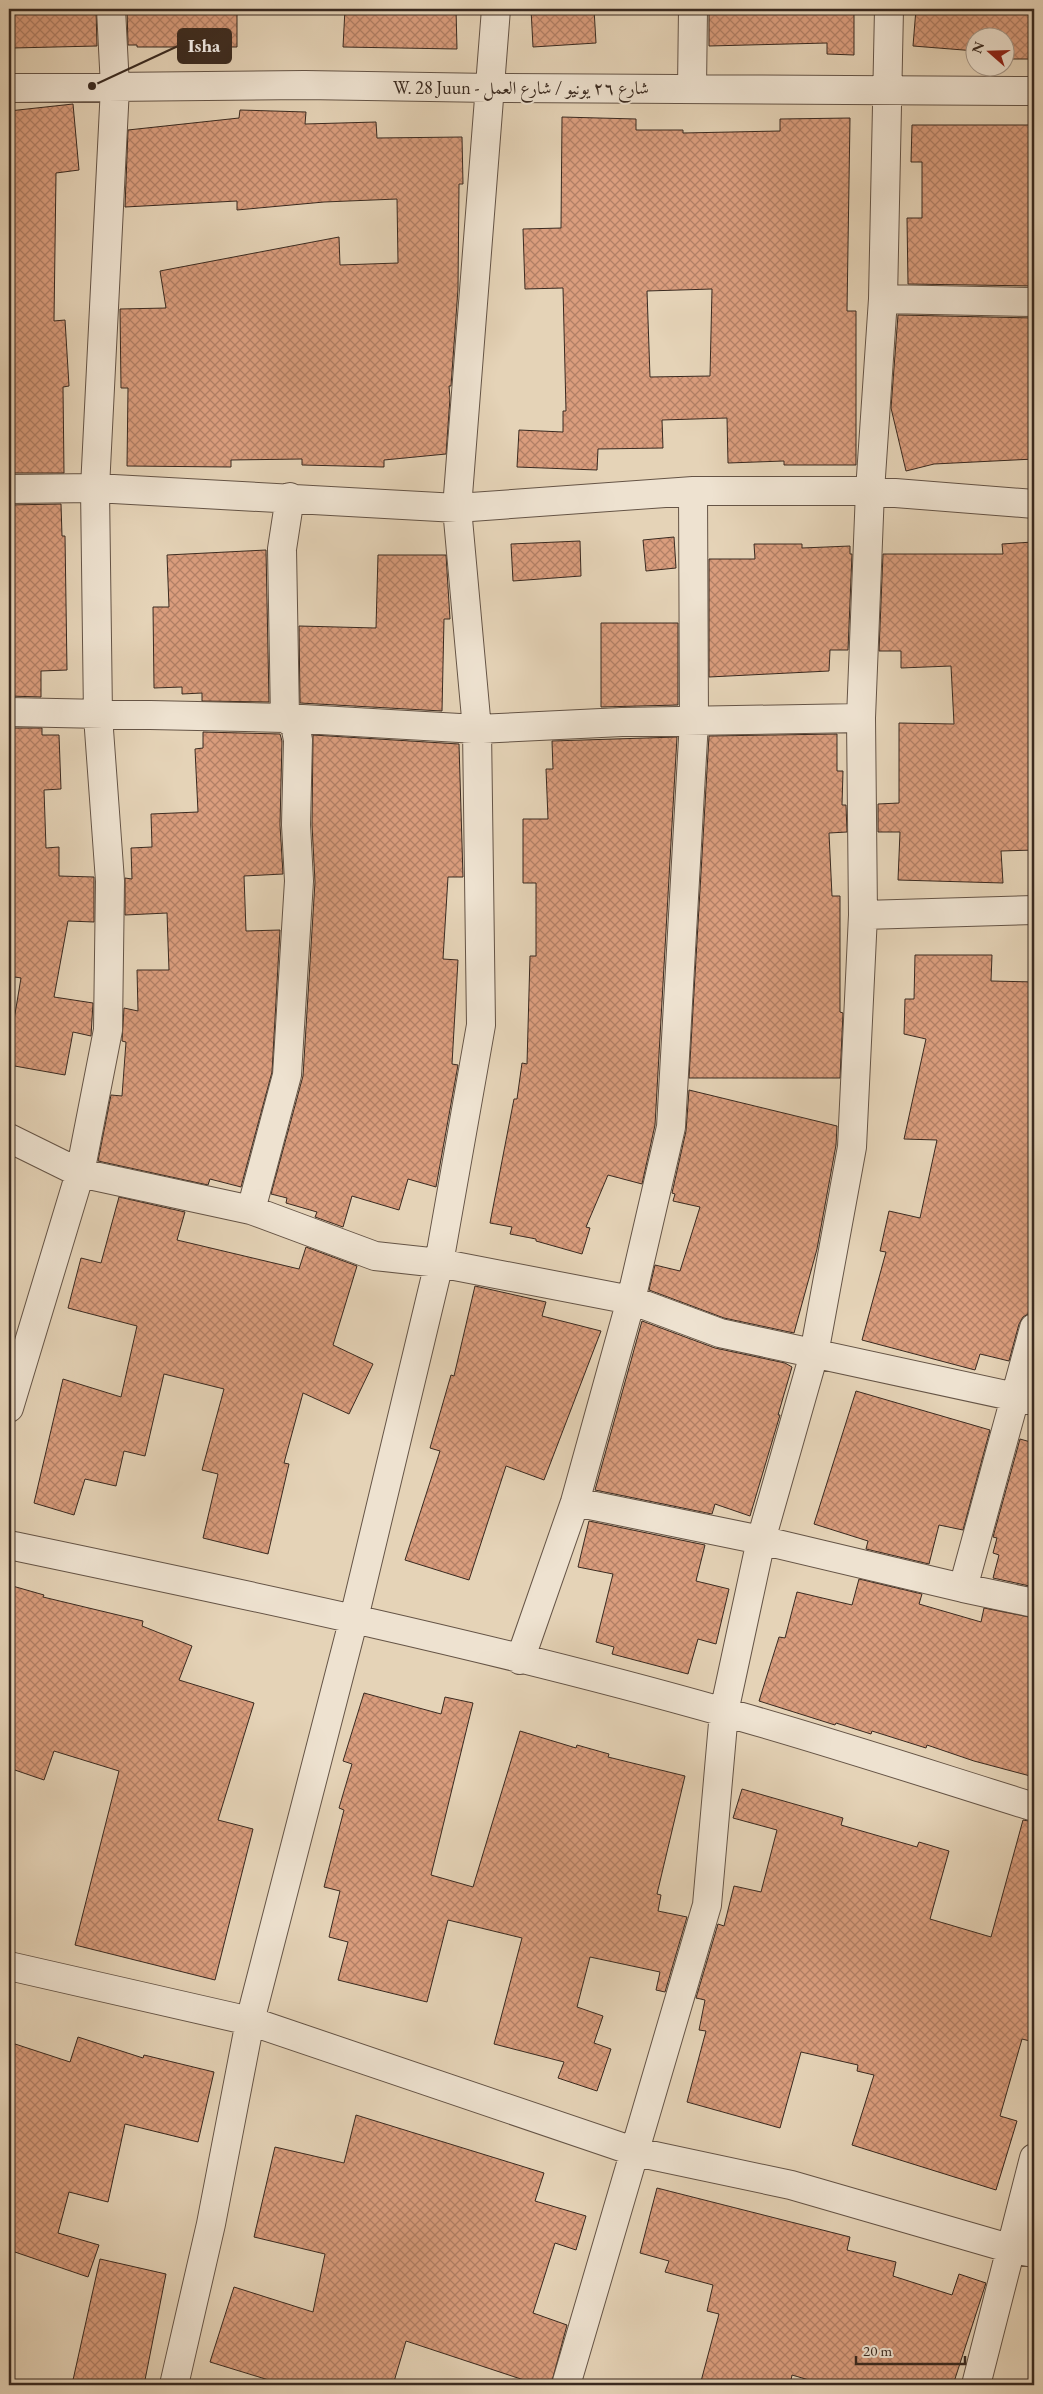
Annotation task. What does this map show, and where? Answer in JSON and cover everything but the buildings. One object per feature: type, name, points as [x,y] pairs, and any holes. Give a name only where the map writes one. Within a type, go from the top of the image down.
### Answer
[{"type":"street","points":[[9,1408],[14,1371],[80,1172],[108,1030],[110,881],[98,716],[95,488],[115,87],[111,9]]},
{"type":"street","points":[[174,2385],[211,2224],[250,2020],[354,1618],[440,1263],[481,1025],[477,729],[457,508],[492,88],[496,9]]},
{"type":"street","points":[[692,88],[693,9]]},
{"type":"street","points":[[566,2385],[707,1905],[724,1712],[761,1540],[814,1354],[852,1148],[863,915],[861,718],[870,491],[883,299],[888,9]]},
{"type":"street","name":"W. 28 Juun - شارع ٢٦ يونيو / شارع العمل","points":[[9,88],[305,85],[1034,91]]},
{"type":"street","points":[[883,299],[1034,302]]},
{"type":"street","points":[[9,489],[95,488],[290,497],[457,508],[694,491],[870,491],[1034,504]]},
{"type":"street","points":[[520,1660],[575,1502],[631,1300],[672,1127],[694,721],[694,491]]},
{"type":"street","points":[[285,718],[282,549],[290,497]]},
{"type":"street","points":[[9,712],[98,716],[285,718],[477,729],[694,721],[861,718]]},
{"type":"street","points":[[251,1210],[287,1075],[299,881],[296,825],[298,740],[295,724],[285,718]]},
{"type":"street","points":[[863,915],[1034,910]]},
{"type":"street","points":[[9,1138],[80,1172],[251,1210],[375,1256],[440,1263],[631,1300],[720,1333],[1025,1400]]},
{"type":"street","points":[[964,1588],[1025,1400],[1034,1328]]},
{"type":"street","points":[[575,1502],[761,1540],[964,1588],[1034,1602]]},
{"type":"street","points":[[9,1545],[354,1618],[724,1712],[1034,1807]]},
{"type":"street","points":[[9,1966],[250,2020],[636,2152],[791,2185],[1023,2251]]},
{"type":"street","points":[[976,2385],[1023,2251],[1034,2158]]},
{"type":"place","name":"Isha","points":[[92,86]]}]
